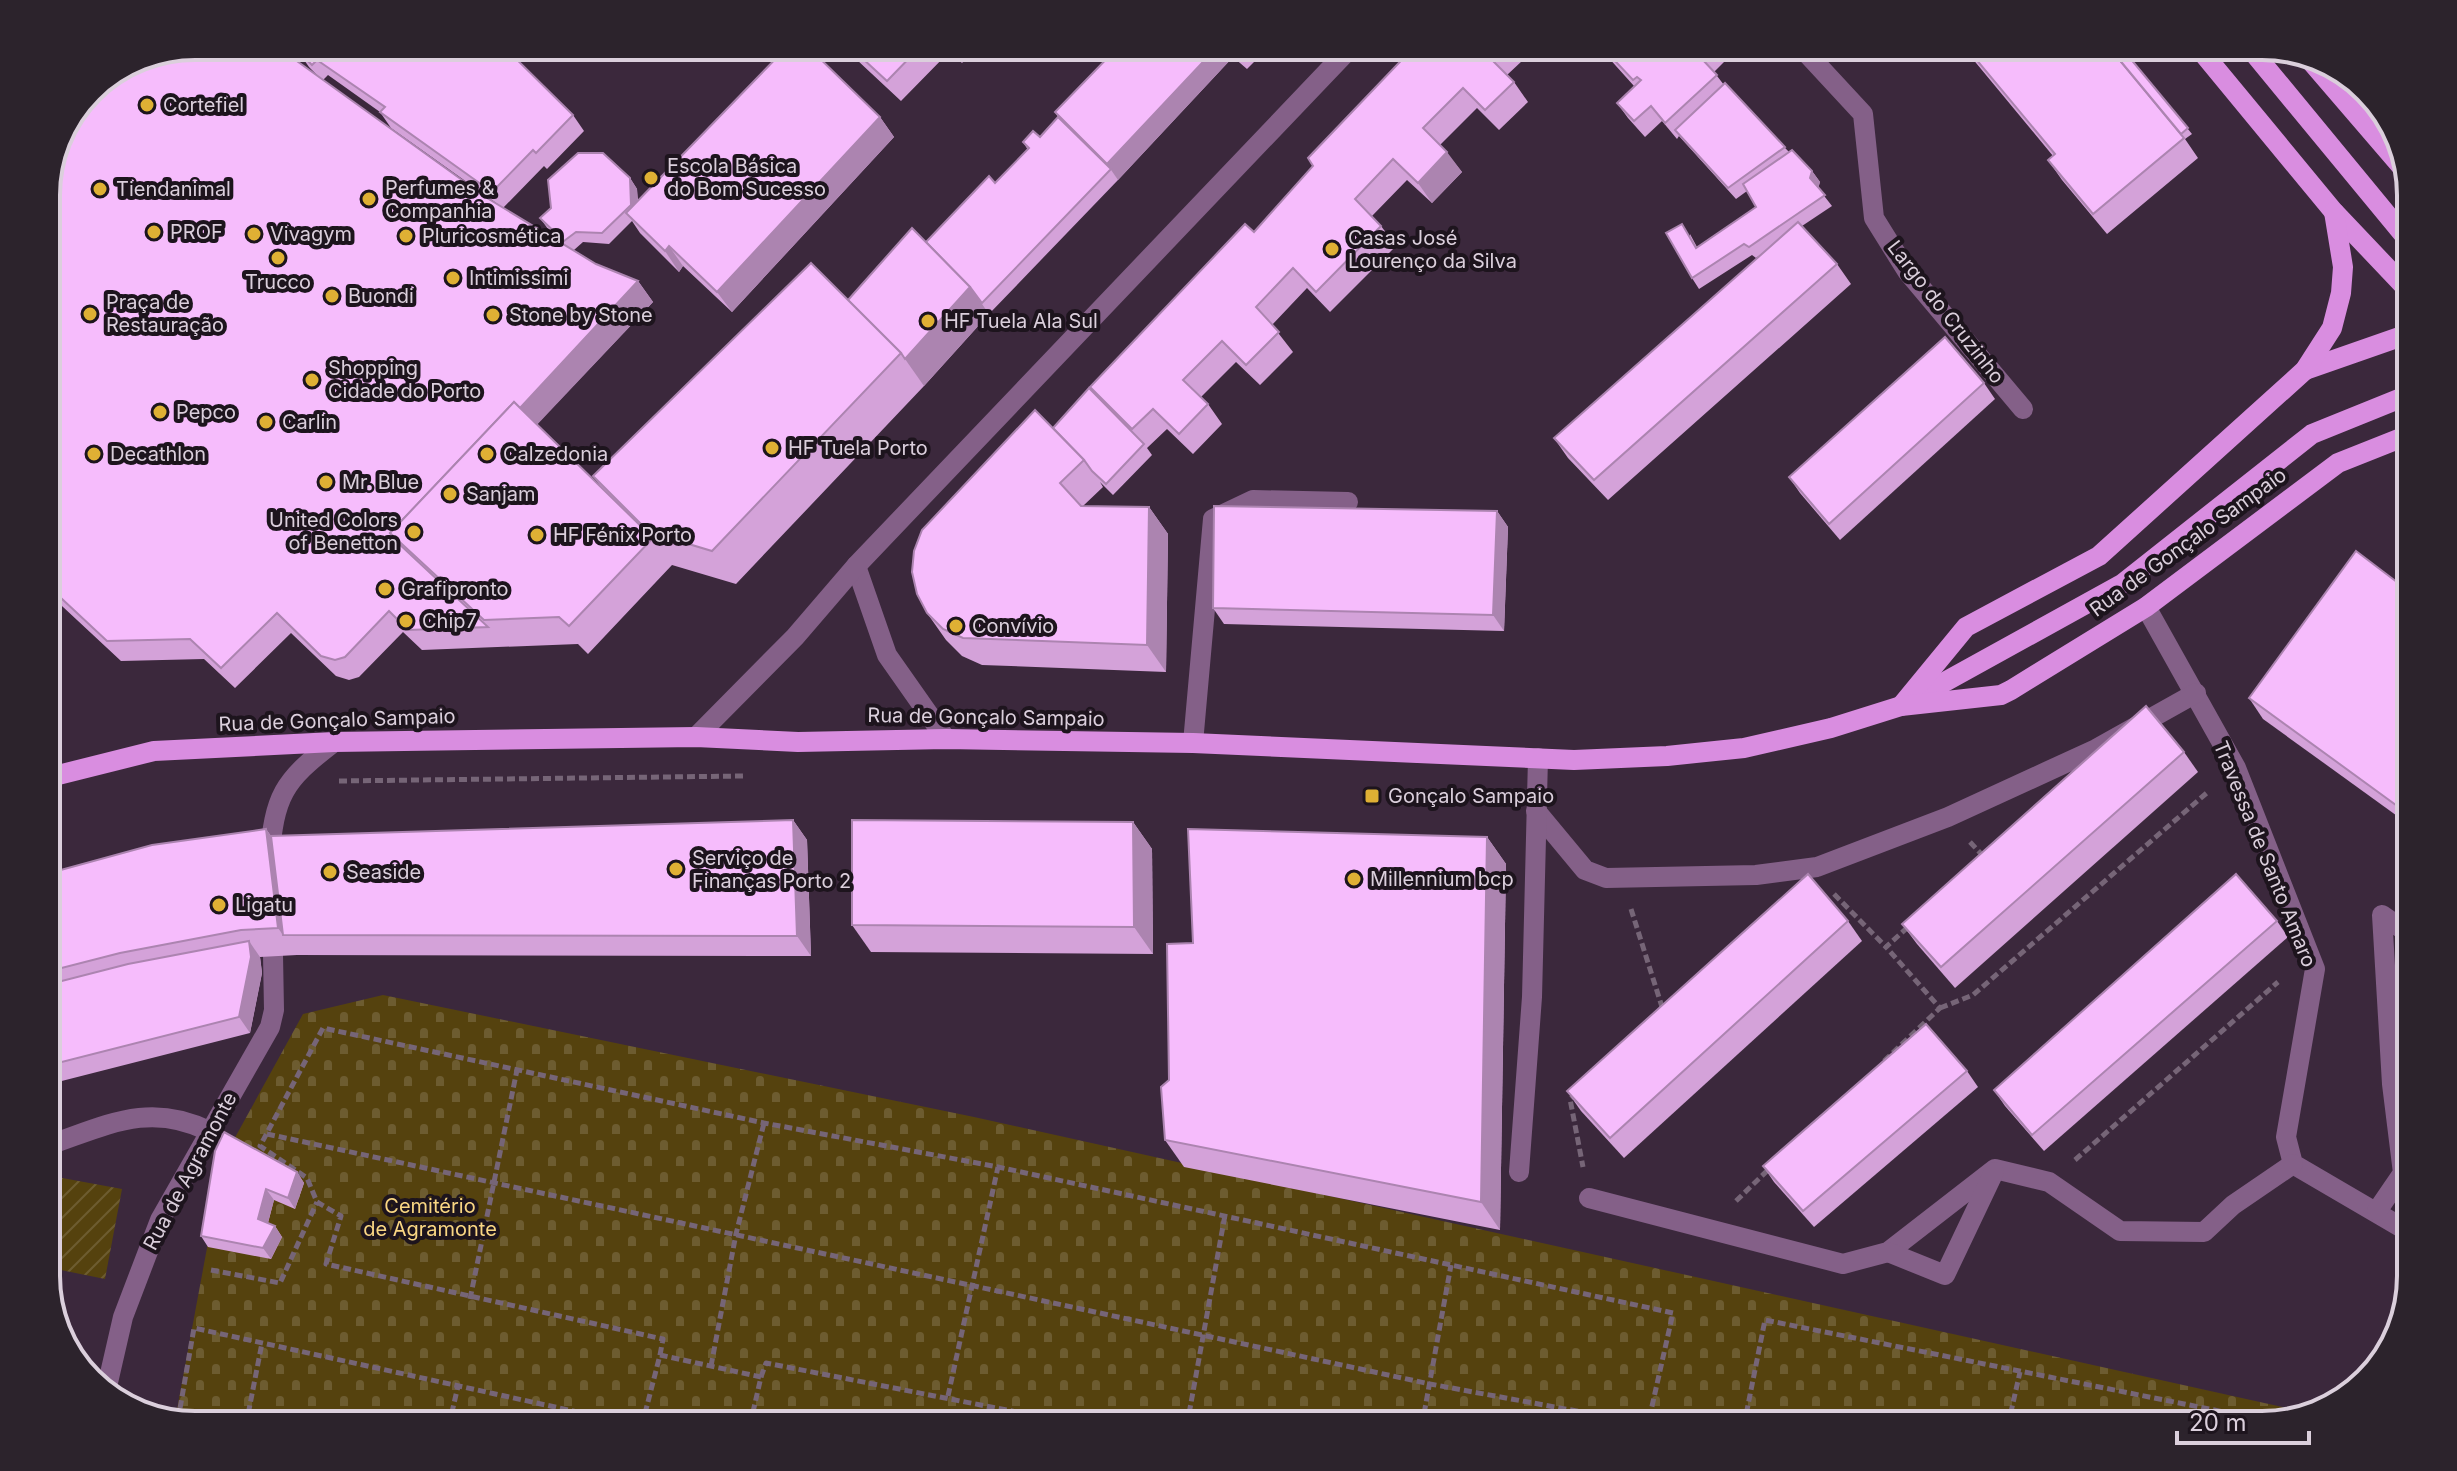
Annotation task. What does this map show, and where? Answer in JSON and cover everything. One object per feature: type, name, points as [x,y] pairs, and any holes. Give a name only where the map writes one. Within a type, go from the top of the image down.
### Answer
[{"type":"main road","points":[[2209,60],[2334,212],[2397,278]]},
{"type":"main road","points":[[2260,60],[2397,227]]},
{"type":"main road","points":[[2322,74],[2390,154]]},
{"type":"main road","points":[[2305,370],[2332,328],[2341,293],[2343,267],[2334,212]]},
{"type":"main road","points":[[2305,370],[2397,338]]},
{"type":"main road","name":"Rua de Gonçalo Sampaio","points":[[1901,706],[1966,627],[2099,556],[2305,370]]},
{"type":"main road","points":[[1901,706],[2122,584],[2312,434],[2397,400]]},
{"type":"main road","name":"Rua de Gonçalo Sampaio","points":[[60,769],[154,751],[334,742],[696,737],[798,742],[946,739],[1193,743],[1538,758],[1667,756],[1744,748],[1831,728],[1901,706],[2001,695],[2146,607],[2338,463],[2397,440]]},
{"type":"street","points":[[696,737],[795,637],[856,566],[1339,60]]},
{"type":"street","name":"Largo do Cruzinho","points":[[1813,60],[1863,114],[1874,218],[1907,271],[2023,409]]},
{"type":"street","points":[[1193,743],[1213,519],[1253,500],[1348,502]]},
{"type":"street","points":[[856,566],[887,655],[946,739]]},
{"type":"street","name":"Travessa de Santo Amaro","points":[[2146,607],[2236,768],[2315,969],[2286,1137],[2293,1164]]},
{"type":"street","points":[[1536,811],[1585,870],[1606,878],[1756,875],[1817,867],[1948,817],[2096,749],[2196,693]]},
{"type":"street","points":[[269,860],[273,813],[280,797],[289,781],[334,742]]},
{"type":"street","points":[[1519,1172],[1532,997],[1538,758]]},
{"type":"street","points":[[2397,925],[2382,915],[2397,1124]]},
{"type":"street","name":"Rua de Agramonte","points":[[109,1379],[123,1317],[160,1220],[270,1027],[274,1010],[273,955]]},
{"type":"street","points":[[60,1142],[148,1116],[187,1120],[209,1131]]},
{"type":"street","points":[[1995,1169],[2049,1182],[2120,1231],[2204,1232],[2233,1205],[2293,1164],[2382,1206],[2397,1220]]},
{"type":"street","points":[[1589,1198],[1843,1264],[1888,1252],[1995,1169]]},
{"type":"street","points":[[1888,1252],[1945,1275],[1995,1169]]},
{"type":"street","points":[[2382,1206],[2397,1182]]},
{"type":"street","points":[[2382,1206],[2397,1199]]},
{"type":"path","points":[[1873,1071],[1940,1008],[1973,995],[2236,768]]},
{"type":"path","points":[[1948,817],[1985,858],[1974,868]]},
{"type":"path","points":[[1620,878],[1664,1014],[1674,1005]]},
{"type":"path","points":[[1830,890],[1940,1008]]},
{"type":"path","points":[[1886,947],[1919,917]]},
{"type":"path","points":[[2049,1182],[2308,954]]},
{"type":"path","points":[[643,1411],[663,1339],[470,1299],[326,1264],[341,1216],[317,1202],[307,1178],[260,1146],[323,1028],[764,1123],[998,1167],[1673,1313],[1652,1411]]},
{"type":"path","points":[[470,1299],[517,1070]]},
{"type":"path","points":[[1582,1088],[1570,1099],[1589,1198]]},
{"type":"path","points":[[711,1366],[736,1234],[764,1123]]},
{"type":"path","points":[[267,1134],[1430,1384],[1574,1411]]},
{"type":"path","points":[[1710,1227],[1783,1156]]},
{"type":"path","points":[[948,1396],[998,1167]]},
{"type":"path","points":[[211,1270],[280,1283],[317,1202]]},
{"type":"path","points":[[1190,1411],[1225,1215]]},
{"type":"path","points":[[1425,1411],[1451,1265]]},
{"type":"path","points":[[1747,1411],[1765,1320],[2214,1411]]},
{"type":"path","points":[[180,1410],[194,1328],[574,1411]]},
{"type":"path","points":[[249,1411],[262,1343]]},
{"type":"path","points":[[660,1355],[761,1377]]},
{"type":"path","points":[[753,1411],[766,1363],[1018,1411]]},
{"type":"path","points":[[2011,1411],[2020,1372]]},
{"type":"path","points":[[452,1411],[458,1386]]},
{"type":"green space","name":"Cemitério de Agramonte","points":[[383,995],[974,1117],[2288,1408],[2262,1411],[177,1410],[223,1162],[303,1014]]},
{"type":"green space","points":[[60,1178],[122,1189],[105,1279],[60,1270]]},
{"type":"building","name":"Shopping Cidade do Porto","points":[[295,60],[487,198],[596,264],[638,281],[520,408],[514,402],[390,533],[488,627],[408,630],[389,611],[345,657],[335,660],[321,656],[277,613],[221,668],[190,639],[107,641],[60,597],[60,186],[70,143],[83,120],[120,83],[143,70],[169,63]]},
{"type":"building","points":[[317,60],[517,60],[573,115],[492,192],[380,112],[385,107]]},
{"type":"building","points":[[774,60],[821,60],[880,117],[717,292],[669,246],[665,251],[626,213]]},
{"type":"building","points":[[864,60],[907,60],[887,81]]},
{"type":"building","points":[[1105,60],[1205,60],[1107,164],[1055,112]]},
{"type":"building","name":"Casas José Lourenço da Silva","points":[[1402,60],[1492,60],[1514,82],[1485,110],[1463,88],[1423,128],[1447,152],[1418,183],[1393,159],[1355,199],[1381,226],[1316,292],[1293,268],[1256,307],[1279,332],[1246,365],[1222,341],[1183,380],[1208,404],[1179,434],[1153,409],[1132,429],[1090,387],[1245,224],[1254,232],[1313,166],[1308,158]]},
{"type":"building","points":[[1614,60],[1703,60],[1717,75],[1665,123],[1651,106],[1634,121],[1617,103],[1641,80],[1637,77],[1633,80]]},
{"type":"building","points":[[1977,60],[2120,60],[2184,138],[2093,214],[2048,160],[2055,154]]},
{"type":"building","points":[[2120,60],[2132,60],[2188,128],[2181,134]]},
{"type":"building","points":[[1725,83],[1785,147],[1728,188],[1675,130]]},
{"type":"building","points":[[1058,117],[1111,169],[982,303],[926,242],[989,176],[995,183],[1029,148],[1023,142],[1033,131],[1040,137]]},
{"type":"building","points":[[1792,150],[1812,171],[1810,178],[1825,195],[1749,247],[1744,244],[1692,278],[1666,233],[1682,224],[1696,248],[1756,207],[1743,184]]},
{"type":"building","points":[[578,153],[603,153],[630,178],[631,205],[602,233],[576,232],[564,241],[540,218],[551,208],[548,180]]},
{"type":"building","points":[[1798,222],[1837,264],[1594,480],[1554,438]]},
{"type":"building","points":[[912,228],[970,287],[905,359],[848,300]]},
{"type":"building","name":"HF Tuela Porto","points":[[811,263],[901,353],[712,551],[649,532],[593,476]]},
{"type":"building","points":[[1945,337],[1984,383],[1829,524],[1789,477]]},
{"type":"building","points":[[1089,388],[1144,444],[1106,484],[1053,428]]},
{"type":"building","name":"HF Fénix Porto","points":[[514,402],[653,538],[569,626],[559,617],[484,620],[390,533]]},
{"type":"building","points":[[1035,410],[1084,460],[1060,483],[1081,506],[1149,507],[1147,645],[963,638],[943,629],[927,613],[917,594],[912,572],[914,551],[922,530]]},
{"type":"building","points":[[1214,506],[1497,511],[1493,615],[1213,608]]},
{"type":"building","points":[[2356,551],[2397,582],[2397,806],[2249,698]]},
{"type":"building","points":[[2146,706],[2184,752],[1941,967],[1902,924]]},
{"type":"building","points":[[793,820],[797,936],[283,935],[271,836]]},
{"type":"building","points":[[852,820],[1133,822],[1134,927],[852,925]]},
{"type":"building","points":[[266,829],[278,928],[241,930],[120,953],[60,968],[60,870],[152,845]]},
{"type":"building","points":[[1188,829],[1487,837],[1481,1202],[1165,1140],[1161,1087],[1169,1080],[1167,944],[1193,943]]},
{"type":"building","points":[[1808,874],[1848,921],[1610,1138],[1567,1091]]},
{"type":"building","points":[[2236,874],[2277,921],[2032,1135],[1994,1090]]},
{"type":"building","points":[[249,941],[251,957],[239,1017],[60,1062],[60,981],[128,964]]},
{"type":"building","points":[[1926,1024],[1967,1071],[1803,1211],[1763,1166]]},
{"type":"building","points":[[224,1132],[297,1172],[288,1198],[266,1189],[258,1219],[275,1226],[263,1248],[201,1236],[215,1151]]},
{"type":"place","name":"Cortefiel","points":[[147,105]]},
{"type":"place","name":"Escola Básica do Bom Sucesso","points":[[651,178]]},
{"type":"place","name":"Tiendanimal","points":[[100,189]]},
{"type":"place","name":"Perfumes & Companhia","points":[[369,199]]},
{"type":"place","name":"PROF","points":[[154,232]]},
{"type":"place","name":"Vivagym","points":[[254,234]]},
{"type":"place","name":"Pluricosmética","points":[[406,236]]},
{"type":"place","name":"Casas José Lourenço da Silva","points":[[1332,249]]},
{"type":"place","name":"Trucco","points":[[278,258]]},
{"type":"place","name":"Intimissimi","points":[[453,278]]},
{"type":"place","name":"Buondi","points":[[332,296]]},
{"type":"place","name":"Praça de Restauração","points":[[90,314]]},
{"type":"place","name":"Stone by Stone","points":[[493,315]]},
{"type":"place","name":"HF Tuela Ala Sul","points":[[928,321]]},
{"type":"place","name":"Shopping Cidade do Porto","points":[[312,380]]},
{"type":"place","name":"Pepco","points":[[160,412]]},
{"type":"place","name":"Carlin","points":[[266,422]]},
{"type":"place","name":"HF Tuela Porto","points":[[772,448]]},
{"type":"place","name":"Decathlon","points":[[94,454]]},
{"type":"place","name":"Calzedonia","points":[[487,454]]},
{"type":"place","name":"Mr. Blue","points":[[326,482]]},
{"type":"place","name":"Sanjam","points":[[450,494]]},
{"type":"place","name":"United Colors of Benetton","points":[[414,532]]},
{"type":"place","name":"HF Fénix Porto","points":[[537,535]]},
{"type":"place","name":"Grafipronto","points":[[385,589]]},
{"type":"place","name":"Chip7","points":[[406,621]]},
{"type":"place","name":"Convívio","points":[[956,626]]},
{"type":"place","name":"Gonçalo Sampaio","points":[[1372,796]]},
{"type":"place","name":"Serviço de Finanças Porto 2","points":[[676,869]]},
{"type":"place","name":"Seaside","points":[[330,872]]},
{"type":"place","name":"Millennium bcp","points":[[1354,879]]},
{"type":"place","name":"Ligatu","points":[[219,905]]}]
